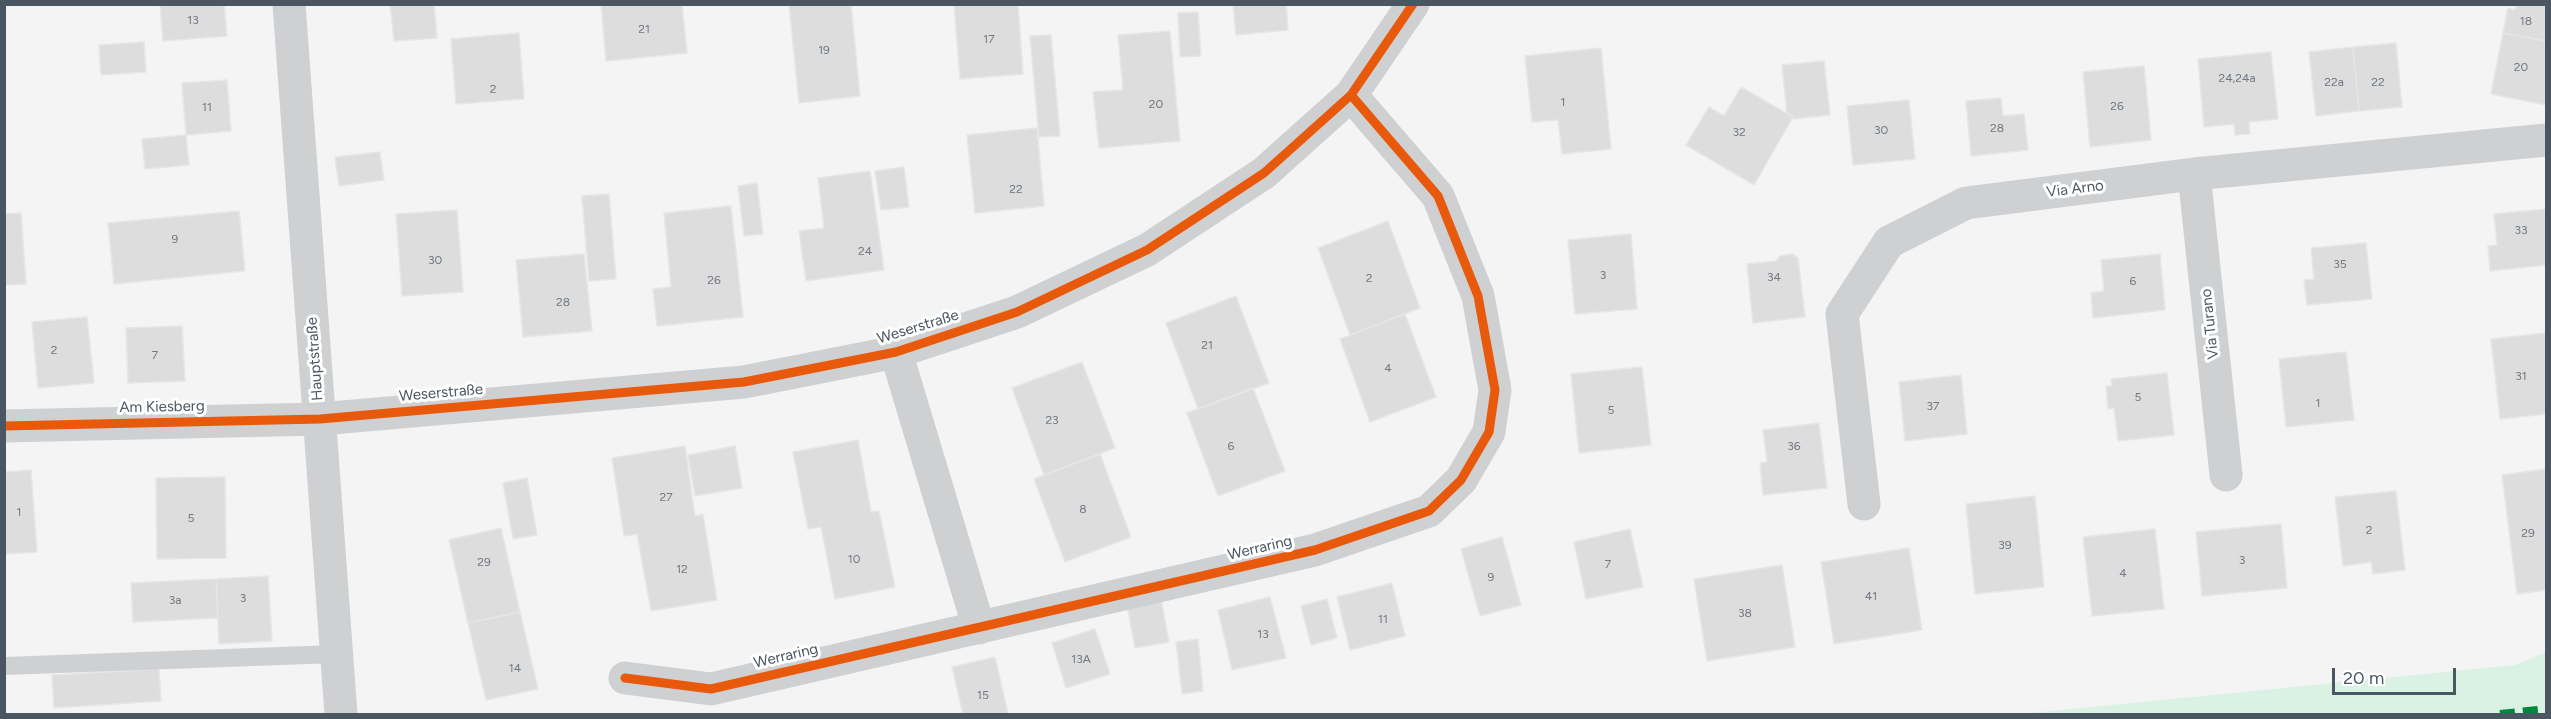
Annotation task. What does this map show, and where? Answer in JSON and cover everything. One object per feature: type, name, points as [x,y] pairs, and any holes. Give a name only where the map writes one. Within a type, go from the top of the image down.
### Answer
[{"type":"street","name":"Hauptstraße","points":[[289,4],[341,714]]},
{"type":"street","name":"Weserstraße","points":[[320,419],[744,382],[896,352],[1017,312],[1147,250],[1264,173],[1351,95],[1413,4]]},
{"type":"street","name":"Werraring","points":[[625,678],[711,689],[1315,550],[1429,511],[1461,480],[1489,432],[1495,390],[1478,296],[1438,196],[1351,95]]},
{"type":"street","name":"Via Arno","points":[[1864,504],[1842,314],[1889,242],[1966,203],[2194,174],[2547,140]]},
{"type":"street","name":"Via Turano","points":[[2194,174],[2226,476]]},
{"type":"street","points":[[896,352],[979,628]]},
{"type":"street","name":"Am Kiesberg","points":[[4,426],[320,419]]},
{"type":"lane","points":[[4,666],[336,654]]},
{"type":"green space","points":[[2546,652],[2546,714],[2021,714],[2515,665]]},
{"type":"building","points":[[160,4],[224,4],[227,36],[163,41]]},
{"type":"building","points":[[390,4],[434,4],[437,38],[394,41]]},
{"type":"building","points":[[601,4],[682,4],[687,53],[606,61]]},
{"type":"building","points":[[851,4],[860,96],[799,103],[789,5]]},
{"type":"building","points":[[954,4],[1018,4],[1023,74],[960,79]]},
{"type":"building","points":[[1233,4],[1286,4],[1288,30],[1236,35]]},
{"type":"building","points":[[2518,4],[2546,4],[2546,41],[2503,33],[2508,8],[2514,10]]},
{"type":"building","points":[[1198,12],[1201,56],[1180,57],[1178,13]]},
{"type":"building","points":[[1170,31],[1180,141],[1099,148],[1093,92],[1123,90],[1118,35]]},
{"type":"building","points":[[519,33],[524,99],[456,104],[451,39]]},
{"type":"building","points":[[2503,33],[2546,41],[2546,105],[2491,94]]},
{"type":"building","points":[[1051,35],[1060,136],[1039,137],[1030,36]]},
{"type":"building","points":[[144,42],[146,72],[101,75],[99,45]]},
{"type":"building","points":[[2396,43],[2402,107],[2359,111],[2353,47]]},
{"type":"building","points":[[2353,47],[2359,111],[2316,116],[2309,52]]},
{"type":"building","points":[[1601,48],[1611,149],[1562,154],[1558,120],[1532,122],[1525,56]]},
{"type":"building","points":[[2271,52],[2278,119],[2249,122],[2250,134],[2235,135],[2234,124],[2204,127],[2198,59]]},
{"type":"building","points":[[1824,61],[1830,115],[1792,119],[1793,117],[1787,113],[1782,65]]},
{"type":"building","points":[[2144,66],[2151,140],[2090,147],[2083,72]]},
{"type":"building","points":[[227,80],[231,131],[186,135],[182,83]]},
{"type":"building","points":[[1741,87],[1793,117],[1754,185],[1686,145],[1709,107],[1724,116]]},
{"type":"building","points":[[2001,98],[2003,116],[2024,114],[2028,150],[1971,156],[1966,101]]},
{"type":"building","points":[[1909,100],[1915,159],[1853,165],[1847,106]]},
{"type":"building","points":[[1037,128],[1044,206],[975,213],[967,135]]},
{"type":"building","points":[[186,135],[189,165],[145,169],[142,139]]},
{"type":"building","points":[[380,152],[384,180],[339,186],[335,157]]},
{"type":"building","points":[[904,167],[909,207],[881,210],[875,171]]},
{"type":"building","points":[[870,171],[884,270],[806,281],[799,231],[824,228],[818,178]]},
{"type":"building","points":[[757,183],[763,234],[744,236],[738,186]]},
{"type":"building","points":[[609,194],[616,279],[589,281],[582,196]]},
{"type":"building","points":[[731,206],[743,317],[657,326],[653,289],[671,287],[664,213]]},
{"type":"building","points":[[2546,209],[2546,265],[2490,271],[2488,246],[2497,245],[2494,214]]},
{"type":"building","points":[[457,210],[463,292],[402,296],[396,214]]},
{"type":"building","points":[[239,211],[245,271],[114,284],[108,223]]},
{"type":"building","points":[[21,213],[26,284],[4,285],[4,214]]},
{"type":"building","points":[[1388,221],[1420,308],[1350,335],[1318,248]]},
{"type":"building","points":[[1631,234],[1637,309],[1575,314],[1568,240]]},
{"type":"building","points":[[2366,243],[2372,299],[2307,305],[2304,280],[2314,279],[2311,248]]},
{"type":"building","points":[[584,254],[592,331],[523,337],[516,260]]},
{"type":"building","points":[[1793,254],[1798,258],[1805,317],[1753,323],[1747,264],[1776,261],[1780,256]]},
{"type":"building","points":[[2160,254],[2165,310],[2093,318],[2091,293],[2104,291],[2101,260]]},
{"type":"building","points":[[1236,296],[1269,383],[1198,409],[1166,323]]},
{"type":"building","points":[[1405,314],[1436,397],[1370,422],[1340,339]]},
{"type":"building","points":[[87,317],[94,383],[38,388],[32,322]]},
{"type":"building","points":[[182,326],[185,381],[128,383],[126,328]]},
{"type":"building","points":[[2546,333],[2546,414],[2500,419],[2491,339]]},
{"type":"building","points":[[2346,352],[2354,420],[2286,427],[2279,359]]},
{"type":"building","points":[[1082,362],[1115,448],[1044,475],[1012,388]]},
{"type":"building","points":[[1642,367],[1651,445],[1579,453],[1571,374]]},
{"type":"building","points":[[2167,373],[2174,435],[2118,441],[2114,408],[2108,409],[2106,386],[2112,386],[2111,379]]},
{"type":"building","points":[[1961,375],[1967,434],[1905,441],[1899,382]]},
{"type":"building","points":[[1253,388],[1285,471],[1218,496],[1187,413]]},
{"type":"building","points":[[1819,423],[1827,488],[1763,495],[1760,463],[1767,462],[1763,430]]},
{"type":"building","points":[[858,440],[871,512],[879,511],[895,587],[835,599],[821,527],[808,529],[793,452]]},
{"type":"building","points":[[685,446],[695,516],[703,514],[717,600],[651,611],[637,534],[624,536],[612,458]]},
{"type":"building","points":[[735,446],[742,488],[695,496],[688,455]]},
{"type":"building","points":[[1100,454],[1131,537],[1065,562],[1034,479]]},
{"type":"building","points":[[2546,469],[2546,590],[2517,594],[2502,475]]},
{"type":"building","points":[[31,470],[37,552],[4,554],[4,472]]},
{"type":"building","points":[[225,477],[226,558],[157,559],[156,478]]},
{"type":"building","points":[[527,478],[537,535],[513,539],[503,483]]},
{"type":"building","points":[[2396,491],[2405,570],[2373,574],[2371,562],[2343,566],[2335,497]]},
{"type":"building","points":[[2035,496],[2044,587],[1975,594],[1966,504]]},
{"type":"building","points":[[2281,524],[2287,588],[2202,596],[2196,532]]},
{"type":"building","points":[[501,528],[520,612],[468,623],[449,540]]},
{"type":"building","points":[[1630,529],[1643,587],[1586,599],[1574,542]]},
{"type":"building","points":[[2155,529],[2164,609],[2092,616],[2083,537]]},
{"type":"building","points":[[1502,537],[1521,605],[1480,616],[1461,549]]},
{"type":"building","points":[[1909,548],[1922,630],[1834,644],[1821,562]]},
{"type":"building","points":[[1782,565],[1795,647],[1707,661],[1694,579]]},
{"type":"building","points":[[268,576],[272,641],[219,644],[216,579]]},
{"type":"building","points":[[216,579],[218,618],[133,622],[131,583]]},
{"type":"building","points":[[1392,583],[1405,636],[1350,650],[1337,597]]},
{"type":"building","points":[[1270,597],[1286,658],[1232,670],[1218,610]]},
{"type":"building","points":[[1161,599],[1169,642],[1135,648],[1127,605]]},
{"type":"building","points":[[1327,599],[1337,638],[1311,645],[1301,606]]},
{"type":"building","points":[[520,612],[538,689],[486,700],[468,623]]},
{"type":"building","points":[[1095,629],[1110,674],[1066,688],[1052,643]]},
{"type":"building","points":[[1198,639],[1203,691],[1182,694],[1176,642]]},
{"type":"building","points":[[995,657],[1008,714],[963,714],[952,667]]},
{"type":"building","points":[[159,669],[161,701],[54,708],[52,675]]},
{"type":"marked path","points":[[2500,714],[2546,709]]},
{"type":"cycle path","points":[[4,426],[320,419],[744,382],[896,352],[1017,312],[1147,250],[1264,173],[1351,95],[1413,4]]},
{"type":"cycle path","points":[[625,678],[711,689],[1315,550],[1429,511],[1461,480],[1489,432],[1495,390],[1478,296],[1438,196],[1351,95]]}]
